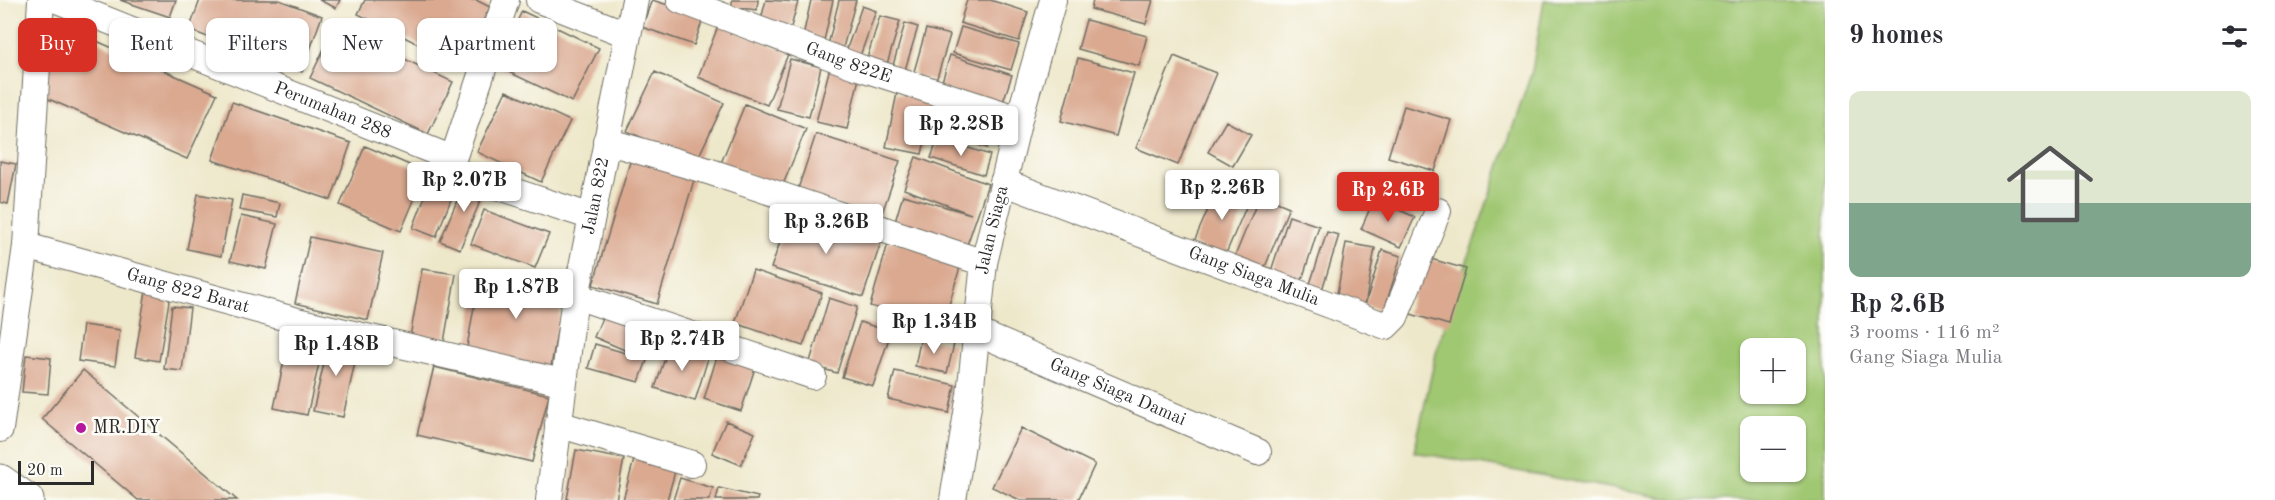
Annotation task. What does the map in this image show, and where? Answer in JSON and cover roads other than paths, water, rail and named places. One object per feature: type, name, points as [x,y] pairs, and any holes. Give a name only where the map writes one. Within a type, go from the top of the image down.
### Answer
[{"type":"highway","points":[[0,481],[27,500]]},
{"type":"street","points":[[0,429],[26,246],[41,0]]},
{"type":"street","name":"Perumahan 288","points":[[57,0],[453,159],[506,0]]},
{"type":"street","points":[[538,0],[626,34]]},
{"type":"street","name":"Jalan 822","points":[[549,500],[562,382],[576,296],[634,0]]},
{"type":"street","name":"Gang 822E","points":[[680,0],[858,67],[1018,119]]},
{"type":"street","name":"Jalan Siaga","points":[[954,500],[984,263],[1018,119],[1053,0]]},
{"type":"street","points":[[606,141],[697,168],[984,263]]},
{"type":"street","points":[[442,168],[592,217]]},
{"type":"street","name":"Gang Siaga Mulia","points":[[1003,182],[1386,326],[1395,317],[1438,211]]},
{"type":"street","name":"Gang 822 Barat","points":[[26,246],[302,322],[562,382]]},
{"type":"street","points":[[576,296],[813,376]]},
{"type":"street","name":"Gang Siaga Damai","points":[[977,332],[1258,452]]},
{"type":"street","points":[[558,424],[692,464]]},
{"type":"place","name":"MR.DIY","points":[[81,428]]}]
